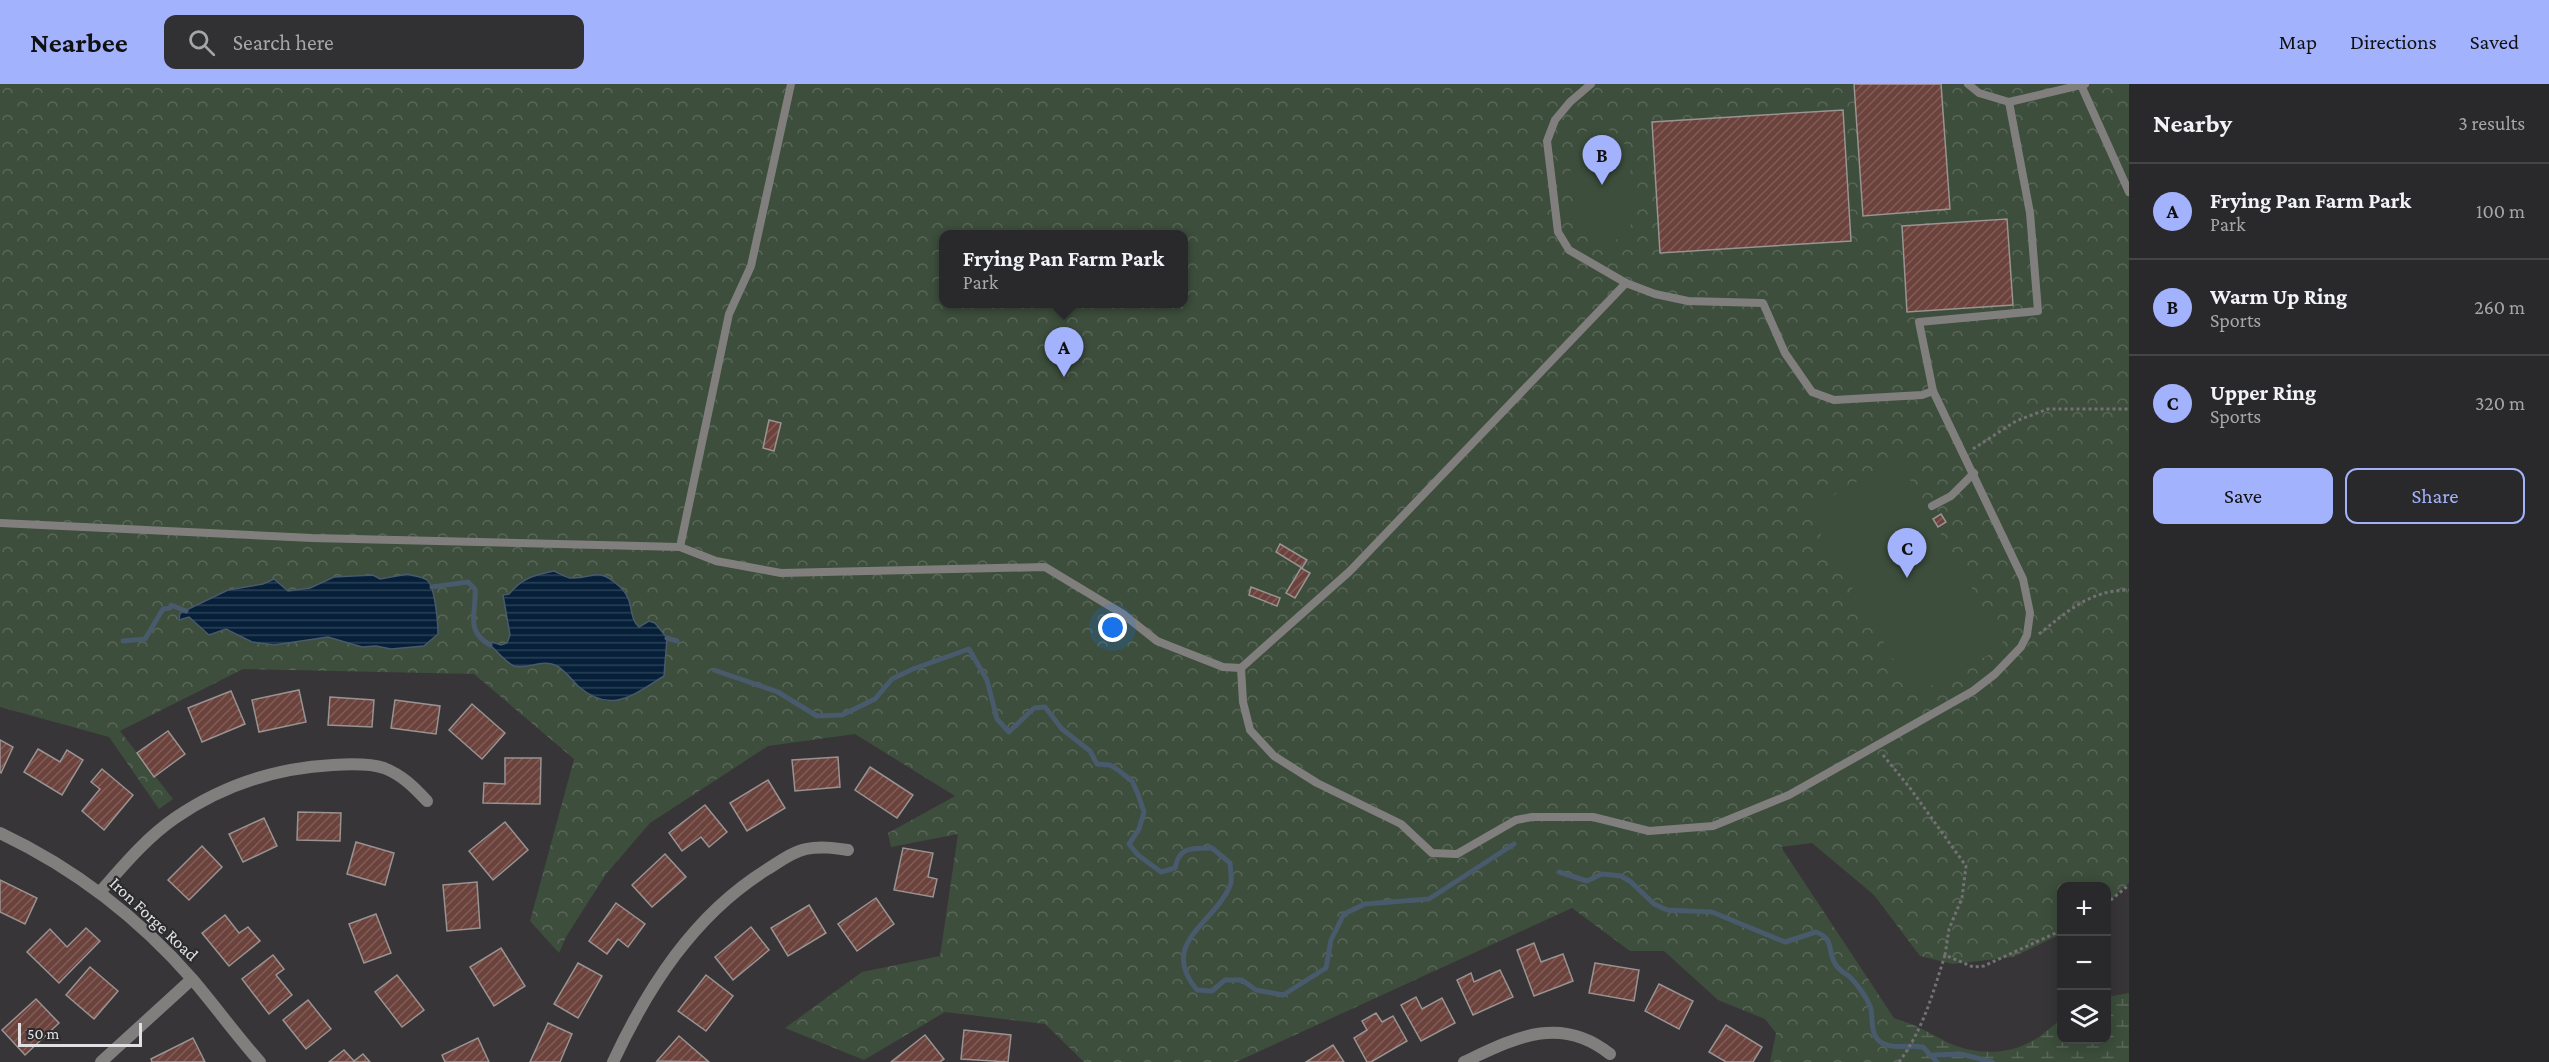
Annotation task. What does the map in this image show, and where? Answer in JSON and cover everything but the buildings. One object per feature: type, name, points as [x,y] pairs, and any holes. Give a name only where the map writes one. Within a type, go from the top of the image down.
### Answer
[{"type":"street","points":[[100,892],[137,850],[175,817],[209,797],[255,778],[303,767],[371,765],[384,768],[408,781],[427,801]]},
{"type":"street","name":"Iron Forge Road","points":[[0,832],[39,851],[100,892],[149,933],[192,979],[260,1062]]},
{"type":"street","points":[[613,1062],[632,1022],[656,981],[684,943],[717,909],[753,878],[791,854],[819,847],[848,850]]},
{"type":"street","points":[[100,1062],[192,979]]},
{"type":"street","points":[[1464,1062],[1511,1040],[1548,1032],[1572,1033],[1596,1042],[1610,1054]]},
{"type":"lane","points":[[680,547],[726,325],[752,266],[791,84]]},
{"type":"lane","points":[[1591,84],[1570,102],[1555,120],[1547,141],[1558,232],[1569,250],[1626,283],[1655,294],[1688,301],[1762,303],[1785,353],[1812,392],[1834,400],[1922,394],[1933,391]]},
{"type":"lane","points":[[1968,84],[1979,93],[2009,102],[2083,85],[2129,192]]},
{"type":"lane","points":[[1241,668],[1244,702],[1250,730],[1274,756],[1317,783],[1401,824],[1432,853],[1457,854],[1515,820],[1532,817],[1593,817],[1649,831],[1713,826],[1789,795],[1973,691],[2005,665],[2021,647],[2029,627],[2030,613],[2023,579],[1933,391],[1919,322],[2037,311],[2030,213],[2009,102]]},
{"type":"lane","points":[[0,523],[312,538],[680,547],[716,561],[781,573],[1045,567],[1123,615],[1157,641],[1223,667],[1241,668],[1350,571],[1626,283]]},
{"type":"lane","points":[[1932,506],[1951,496],[1974,473]]},
{"type":"path","points":[[1965,454],[2016,421],[2048,409],[2129,409]]},
{"type":"path","points":[[2021,647],[2081,602],[2106,591],[2129,590]]},
{"type":"path","points":[[1875,747],[1910,788],[1966,866],[1962,898],[1949,929],[1945,955],[1932,999],[1914,1040],[1899,1062]]},
{"type":"path","points":[[2111,900],[2129,885]]},
{"type":"path","points":[[1945,955],[1973,967],[1984,966],[2057,932]]},
{"type":"green space","points":[[0,84],[2129,84],[2129,883],[2111,900],[2111,882],[2057,882],[2057,936],[2013,957],[1953,964],[1920,956],[1874,895],[1812,843],[1781,847],[1923,1062],[1770,1062],[1776,1033],[1765,1019],[1718,1000],[1664,951],[1630,951],[1572,908],[1236,1062],[1084,1062],[1045,1024],[945,1012],[864,1060],[785,1028],[862,972],[940,956],[958,834],[891,847],[888,833],[955,796],[855,734],[768,746],[650,823],[606,874],[566,937],[559,953],[530,921],[574,759],[474,674],[243,669],[120,731],[173,799],[159,809],[109,737],[0,707]]},
{"type":"green space","points":[[1603,128],[1618,135],[1627,149],[1634,197],[1632,222],[1627,231],[1611,241],[1597,240],[1584,231],[1578,220],[1571,178],[1573,149],[1578,138],[1588,131]]},
{"type":"green space","points":[[1898,459],[2005,646],[1914,695],[1807,510]]},
{"type":"green space","points":[[2129,993],[2129,1062],[1849,1062],[1888,1017],[1910,1023],[1953,1045],[1975,1051],[2010,1050],[2032,1041],[2057,1022],[2057,1044],[2111,1044],[2111,996]]},
{"type":"water","points":[[554,571],[571,578],[605,576],[619,586],[628,597],[635,623],[639,627],[649,621],[655,623],[667,638],[664,676],[632,695],[612,701],[590,695],[561,669],[550,663],[519,667],[504,659],[490,645],[492,642],[501,645],[507,643],[510,635],[503,595],[509,594],[529,578]]},
{"type":"water","points":[[408,574],[427,580],[434,597],[438,634],[424,646],[391,649],[376,646],[362,647],[328,637],[274,645],[252,642],[226,629],[209,635],[189,617],[179,620],[180,613],[228,590],[263,584],[274,579],[288,591],[310,588],[334,577],[373,575],[380,579]]},
{"type":"waterway","points":[[432,587],[468,582],[475,589],[474,627],[482,639],[490,645]]},
{"type":"waterway","points":[[123,641],[145,639],[163,609],[170,608],[171,605],[186,611]]},
{"type":"waterway","points":[[667,638],[677,641]]},
{"type":"waterway","points":[[714,670],[778,692],[817,716],[842,715],[875,699],[892,679],[969,649],[987,680],[997,719],[1009,732],[1034,708],[1045,707],[1062,729],[1090,751],[1097,764],[1110,765],[1132,781],[1144,812],[1139,829],[1129,844],[1138,855],[1161,872],[1175,868],[1180,855],[1193,849],[1212,848],[1230,863],[1230,886],[1222,900],[1192,935],[1186,947],[1183,959],[1187,974],[1197,990],[1212,991],[1225,980],[1242,980],[1256,990],[1283,995],[1326,968],[1331,940],[1344,914],[1365,904],[1429,899],[1514,844]]},
{"type":"waterway","points":[[1559,872],[1587,881],[1602,874],[1621,876],[1631,882],[1654,904],[1667,910],[1712,912],[1785,942],[1816,932],[1822,935],[1828,942],[1836,965],[1853,980],[1865,997],[1871,1009],[1873,1028],[1878,1040],[1892,1046],[1923,1047],[1937,1062]]},
{"type":"waterway","points":[[1933,1055],[1961,1054],[1992,1062]]},
{"type":"place","name":"Warm Up Ring","points":[[1602,185]]},
{"type":"place","name":"Frying Pan Farm Park","points":[[1064,377]]},
{"type":"place","name":"Upper Ring","points":[[1907,578]]}]
